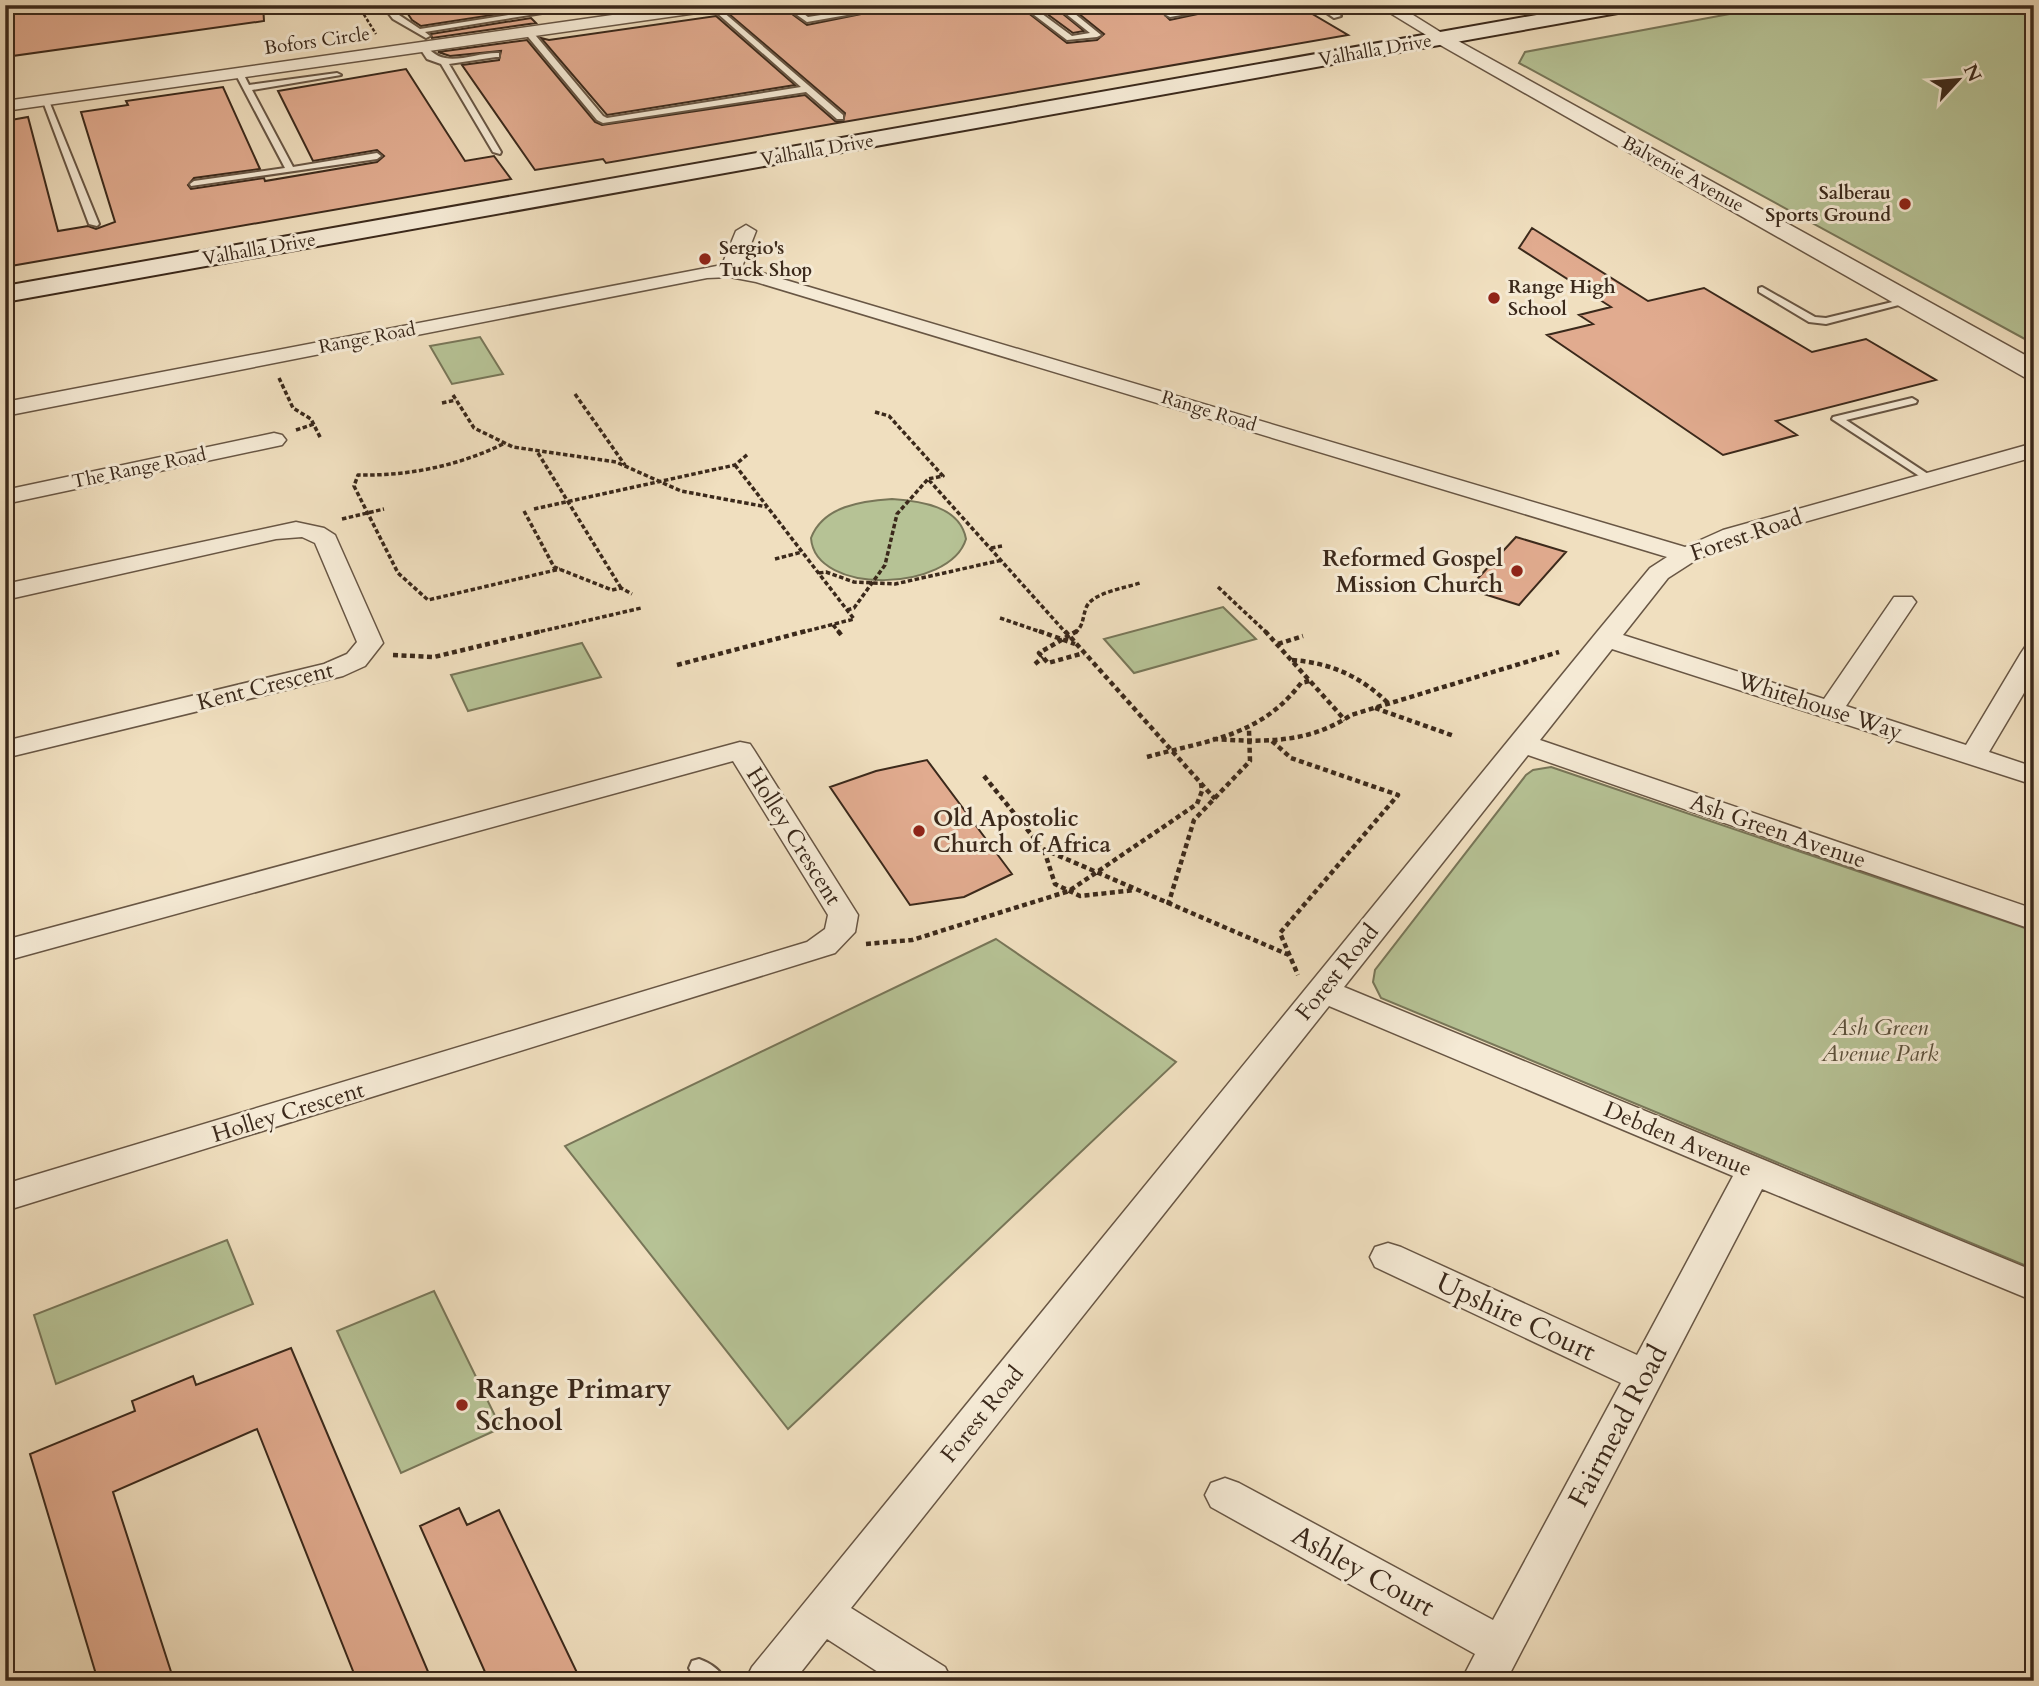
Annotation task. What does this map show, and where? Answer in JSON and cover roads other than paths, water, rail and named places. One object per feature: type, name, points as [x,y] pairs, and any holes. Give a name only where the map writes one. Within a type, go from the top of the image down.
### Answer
[{"type":"main road","name":"Valhalla Drive","points":[[5,294],[1629,5]]},
{"type":"street","name":"Bofors Circle","points":[[5,106],[243,81],[388,52],[425,41],[528,32],[651,10],[718,5]]},
{"type":"street","points":[[1385,5],[1442,38]]},
{"type":"street","name":"Balvenie Avenue","points":[[1442,38],[2034,371]]},
{"type":"street","points":[[730,271],[746,231]]},
{"type":"street","name":"Range Road","points":[[5,409],[694,274],[730,271],[772,280],[1687,555]]},
{"type":"street","name":"The Range Road","points":[[5,497],[274,440]]},
{"type":"street","name":"Forest Road","points":[[767,1681],[1312,987],[1521,743],[1660,573],[1687,555],[1760,526],[2034,450]]},
{"type":"street","name":"Kent Crescent","points":[[5,593],[276,532],[301,530],[321,535],[326,540],[370,638],[364,654],[333,670],[5,750]]},
{"type":"street","points":[[1830,710],[1903,602]]},
{"type":"street","name":"Whitehouse Way","points":[[1606,638],[2034,776]]},
{"type":"street","points":[[1973,756],[2034,653]]},
{"type":"street","name":"Ash Green Avenue","points":[[1521,743],[2034,920]]},
{"type":"street","name":"Holley Crescent","points":[[5,951],[740,750],[839,906],[843,926],[837,936],[818,949],[5,1198]]},
{"type":"street","name":"Debden Avenue","points":[[1312,987],[2034,1287]]},
{"type":"street","name":"Fairmead Road","points":[[1492,1664],[1754,1171]]},
{"type":"street","name":"Upshire Court","points":[[1388,1257],[1644,1376]]},
{"type":"street","name":"Ashley Court","points":[[1225,1495],[1492,1664]]},
{"type":"street","points":[[822,1613],[930,1681]]},
{"type":"lane","points":[[386,5],[425,41],[430,57],[444,62],[496,55]]},
{"type":"lane","points":[[425,41],[588,5]]},
{"type":"lane","points":[[787,5],[806,20],[900,5]]},
{"type":"lane","points":[[1025,5],[1070,38],[1097,35],[1059,5]]},
{"type":"lane","points":[[1170,15],[1234,5]]},
{"type":"lane","points":[[1319,5],[1337,16]]},
{"type":"lane","points":[[711,6],[841,117]]},
{"type":"lane","points":[[528,32],[600,118],[606,121],[806,89]]},
{"type":"lane","points":[[444,62],[497,152]]},
{"type":"lane","points":[[290,170],[243,81],[337,75]]},
{"type":"lane","points":[[45,101],[94,224]]},
{"type":"lane","points":[[194,184],[377,156]]},
{"type":"lane","points":[[1762,290],[1814,320],[1826,321],[1909,301]]},
{"type":"lane","points":[[1912,401],[1837,419],[1930,480]]},
{"type":"place","name":"Salberau Sports Ground","points":[[1905,204]]},
{"type":"place","name":"Sergio's Tuck Shop","points":[[705,259]]},
{"type":"place","name":"Range High School","points":[[1494,298]]},
{"type":"place","name":"Reformed Gospel Mission Church","points":[[1517,571]]},
{"type":"place","name":"Old Apostolic Church of Africa","points":[[919,831]]},
{"type":"place","name":"Range Primary School","points":[[462,1405]]},
{"type":"park label","name":"Ash Green Avenue Park","points":[[1880,1040]]}]
